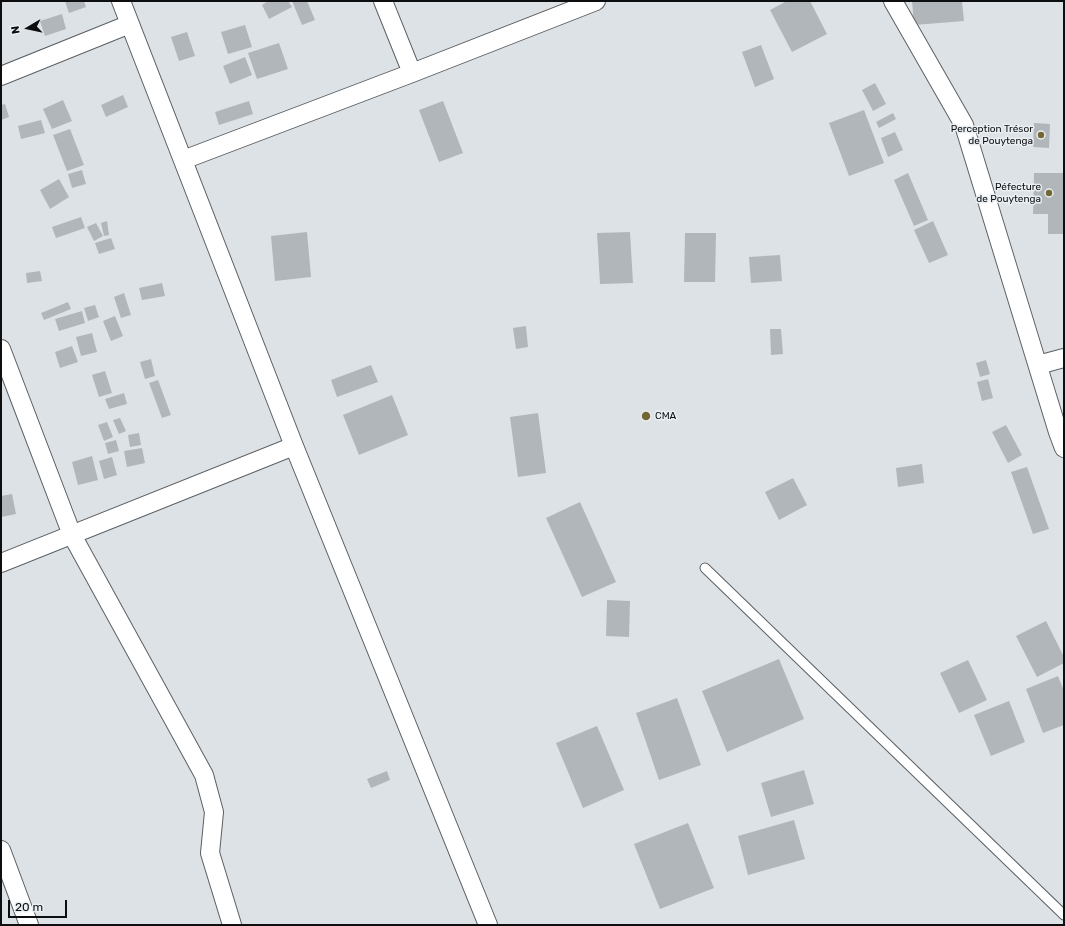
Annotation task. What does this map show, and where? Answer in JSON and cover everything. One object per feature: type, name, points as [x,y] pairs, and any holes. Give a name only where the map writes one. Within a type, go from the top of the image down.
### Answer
[{"type":"street","points":[[121,1],[294,446],[488,925]]},
{"type":"street","points":[[383,1],[412,73]]},
{"type":"street","points":[[183,160],[596,1]]},
{"type":"street","points":[[893,1],[964,125],[1064,448]]},
{"type":"street","points":[[1,76],[130,24]]},
{"type":"street","points":[[1,351],[72,535],[204,775],[214,812],[210,853],[232,925]]},
{"type":"street","points":[[1038,365],[1064,358]]},
{"type":"street","points":[[1,563],[294,446]]},
{"type":"street","points":[[1,850],[29,925]]},
{"type":"lane","points":[[705,568],[1064,915]]},
{"type":"building","points":[[65,1],[84,1],[86,7],[69,13]]},
{"type":"building","points":[[268,1],[288,1],[292,7],[269,19],[262,5]]},
{"type":"building","points":[[292,1],[307,1],[315,20],[302,25]]},
{"type":"building","points":[[787,1],[810,1],[827,34],[792,52],[770,10]]},
{"type":"building","points":[[912,1],[962,1],[964,21],[914,25]]},
{"type":"building","points":[[62,14],[66,29],[45,36],[40,21]]},
{"type":"building","points":[[245,25],[252,47],[228,54],[221,32]]},
{"type":"building","points":[[187,32],[195,56],[179,61],[171,37]]},
{"type":"building","points":[[279,43],[288,69],[257,79],[248,53]]},
{"type":"building","points":[[761,45],[774,79],[755,87],[742,52]]},
{"type":"building","points":[[245,57],[252,75],[230,84],[223,66]]},
{"type":"building","points":[[875,83],[886,104],[873,111],[862,90]]},
{"type":"building","points":[[123,95],[128,107],[106,117],[101,105]]},
{"type":"building","points":[[63,100],[72,121],[52,129],[43,109]]},
{"type":"building","points":[[249,101],[253,114],[219,125],[215,112]]},
{"type":"building","points":[[443,101],[463,153],[439,162],[419,110]]},
{"type":"building","points":[[5,104],[9,117],[1,120],[1,105]]},
{"type":"building","points":[[864,110],[884,163],[849,176],[829,123]]},
{"type":"building","points":[[893,113],[896,119],[879,128],[876,122]]},
{"type":"building","points":[[41,120],[45,133],[21,139],[18,126]]},
{"type":"building","name":"Perception Trésor de Pouytenga","points":[[1034,123],[1050,124],[1049,148],[1033,147]]},
{"type":"building","points":[[70,129],[84,165],[67,171],[53,135]]},
{"type":"building","points":[[895,132],[903,150],[888,157],[881,138]]},
{"type":"building","points":[[82,170],[86,184],[72,188],[68,174]]},
{"type":"building","points":[[908,173],[928,220],[914,226],[894,180]]},
{"type":"building","name":"Péfecture de Pouytenga","points":[[1034,173],[1064,173],[1064,234],[1048,234],[1048,214],[1033,214]]},
{"type":"building","points":[[59,179],[69,197],[50,209],[40,190]]},
{"type":"building","points":[[81,217],[85,228],[56,238],[52,227]]},
{"type":"building","points":[[107,221],[109,235],[104,236],[101,223]]},
{"type":"building","points":[[933,221],[948,255],[929,263],[914,230]]},
{"type":"building","points":[[96,223],[103,236],[94,241],[87,227]]},
{"type":"building","points":[[307,232],[311,277],[275,281],[271,236]]},
{"type":"building","points":[[630,232],[633,283],[600,284],[597,233]]},
{"type":"building","points":[[685,233],[716,233],[715,282],[684,282]]},
{"type":"building","points":[[111,238],[115,249],[99,254],[95,243]]},
{"type":"building","points":[[780,255],[782,281],[751,283],[749,257]]},
{"type":"building","points":[[40,271],[42,281],[27,283],[26,273]]},
{"type":"building","points":[[162,283],[165,296],[142,300],[139,288]]},
{"type":"building","points":[[124,293],[131,315],[121,318],[114,297]]},
{"type":"building","points":[[68,302],[71,309],[44,320],[41,313]]},
{"type":"building","points":[[95,305],[99,317],[88,321],[84,308]]},
{"type":"building","points":[[82,311],[85,323],[59,331],[55,319]]},
{"type":"building","points":[[115,316],[123,336],[111,341],[103,321]]},
{"type":"building","points":[[526,326],[528,347],[516,349],[513,328]]},
{"type":"building","points":[[770,329],[781,329],[783,354],[771,355]]},
{"type":"building","points":[[92,333],[97,352],[81,356],[76,337]]},
{"type":"building","points":[[72,346],[78,362],[60,368],[55,352]]},
{"type":"building","points":[[151,359],[155,376],[145,379],[140,362]]},
{"type":"building","points":[[986,360],[990,374],[980,377],[976,363]]},
{"type":"building","points":[[371,365],[378,382],[337,397],[331,380]]},
{"type":"building","points":[[105,371],[112,393],[99,397],[92,375]]},
{"type":"building","points":[[988,379],[993,398],[982,401],[977,382]]},
{"type":"building","points":[[158,380],[171,415],[162,418],[149,383]]},
{"type":"building","points":[[124,393],[127,404],[109,409],[105,399]]},
{"type":"building","points":[[392,395],[408,435],[359,455],[343,415]]},
{"type":"building","points":[[538,413],[546,473],[518,477],[510,417]]},
{"type":"building","points":[[120,418],[126,431],[119,434],[113,420]]},
{"type":"building","points":[[107,422],[113,437],[104,441],[98,425]]},
{"type":"building","points":[[1006,425],[1022,455],[1008,463],[992,432]]},
{"type":"building","points":[[139,433],[141,445],[130,447],[128,435]]},
{"type":"building","points":[[116,440],[119,451],[108,454],[105,443]]},
{"type":"building","points":[[142,448],[145,463],[127,467],[124,451]]},
{"type":"building","points":[[92,456],[98,480],[78,485],[72,462]]},
{"type":"building","points":[[112,457],[117,475],[104,479],[99,461]]},
{"type":"building","points":[[922,464],[924,483],[898,487],[896,468]]},
{"type":"building","points":[[1027,467],[1049,529],[1033,534],[1011,472]]},
{"type":"building","points":[[793,478],[807,505],[779,520],[765,492]]},
{"type":"building","points":[[12,494],[16,514],[1,517],[1,496]]},
{"type":"building","points":[[580,502],[616,582],[582,597],[546,518]]},
{"type":"building","points":[[607,600],[630,601],[629,637],[606,636]]},
{"type":"building","points":[[1046,621],[1064,657],[1064,663],[1037,677],[1016,636]]},
{"type":"building","points":[[779,659],[804,719],[727,752],[702,691]]},
{"type":"building","points":[[968,660],[987,700],[959,713],[940,673]]},
{"type":"building","points":[[1058,676],[1064,691],[1064,725],[1043,733],[1026,689]]},
{"type":"building","points":[[677,698],[701,765],[659,780],[636,713]]},
{"type":"building","points":[[1009,701],[1025,742],[991,756],[974,715]]},
{"type":"building","points":[[597,726],[624,790],[583,808],[556,743]]},
{"type":"building","points":[[804,770],[814,804],[771,817],[761,783]]},
{"type":"building","points":[[387,771],[390,780],[371,788],[367,779]]},
{"type":"building","points":[[794,820],[805,859],[748,875],[738,836]]},
{"type":"building","points":[[688,823],[714,888],[660,909],[634,844]]},
{"type":"place","name":"Perception Trésor de Pouytenga","points":[[1041,135]]},
{"type":"place","name":"Péfecture de Pouytenga","points":[[1049,193]]},
{"type":"place","name":"CMA","points":[[646,416]]}]
